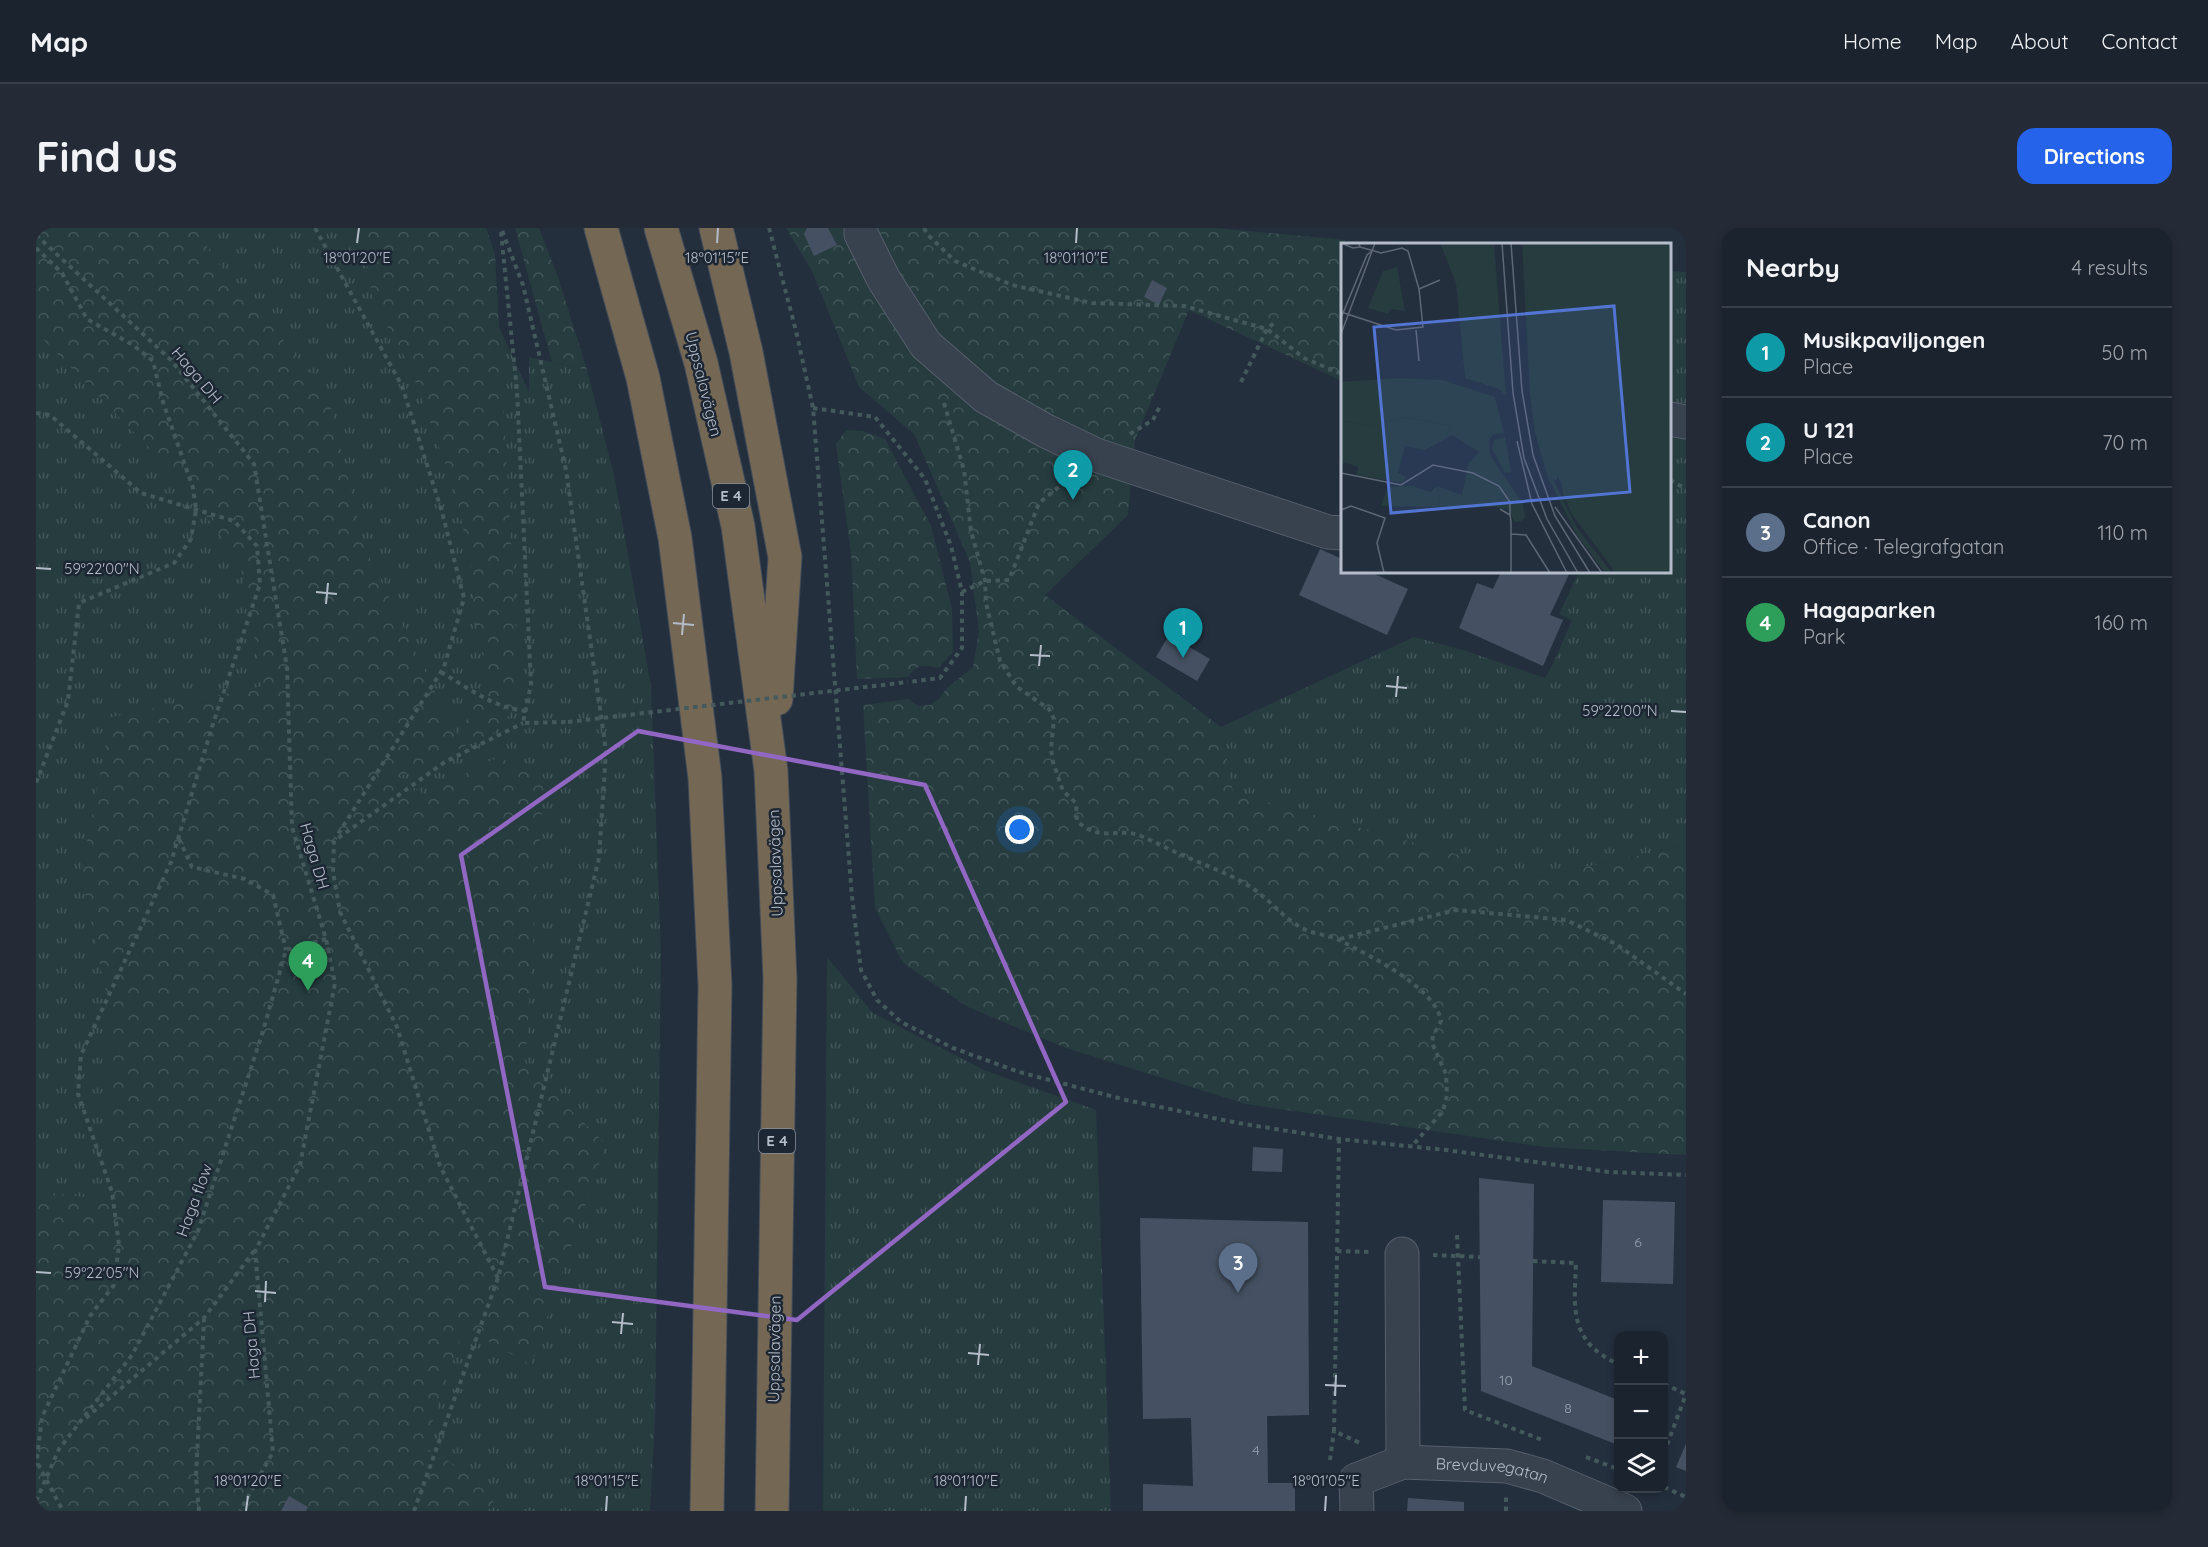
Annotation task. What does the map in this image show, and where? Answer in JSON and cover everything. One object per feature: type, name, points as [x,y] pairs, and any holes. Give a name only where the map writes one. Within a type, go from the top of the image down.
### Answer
[{"type":"highway","name":"Uppsalavägen","points":[[660,228],[701,363],[738,526],[771,771],[780,979],[772,1511]]},
{"type":"highway","points":[[716,228],[746,352],[785,557],[771,771]]},
{"type":"highway","points":[[601,236],[643,378],[675,538],[705,778],[715,985],[707,1511]]},
{"type":"street","points":[[861,228],[861,234],[884,280],[926,345],[986,397],[1046,431],[1096,455],[1328,532],[1341,532]]},
{"type":"street","points":[[1671,419],[1686,422]]},
{"type":"street","points":[[1402,1254],[1403,1462]]},
{"type":"street","name":"Brevduvegatan","points":[[1356,1496],[1403,1462],[1507,1466],[1543,1476],[1625,1511]]},
{"type":"path","points":[[315,228],[402,386],[442,512],[464,598],[441,672],[334,841],[333,872],[340,912],[397,1027],[440,1166],[498,1278]]},
{"type":"path","points":[[501,228],[518,391],[531,684],[523,723]]},
{"type":"path","points":[[414,1511],[498,1278],[599,858],[606,751],[566,470],[523,285],[501,228]]},
{"type":"path","points":[[769,228],[813,408],[852,897],[861,970],[878,1000],[901,1022],[953,1048],[1019,1072],[1126,1100],[1238,1123],[1339,1139],[1609,1172],[1686,1175]]},
{"type":"path","points":[[924,228],[927,234],[955,261],[1012,285],[1092,303],[1184,306],[1267,329],[1304,358],[1341,374]]},
{"type":"path","name":"Haga DH","points":[[36,235],[171,360],[254,464],[287,668],[292,826],[326,939],[334,983],[300,1165],[255,1251],[273,1452],[240,1511]]},
{"type":"path","points":[[36,248],[62,273],[87,319],[133,345],[153,361],[163,402],[193,488],[196,510],[191,539],[174,563],[79,603],[68,701],[36,783]]},
{"type":"path","points":[[1240,382],[1267,329],[1275,322]]},
{"type":"path","points":[[943,402],[964,470],[971,531],[985,581],[986,603],[999,661],[1017,687],[1049,709],[1054,719],[1051,749],[1053,762],[1063,790],[1076,803],[1077,821],[1096,832],[1138,835],[1215,869],[1249,886],[1281,914],[1306,930],[1340,939],[1386,965],[1417,988],[1439,1011],[1441,1021],[1432,1043],[1446,1074],[1447,1095],[1443,1111],[1412,1147]]},
{"type":"path","points":[[334,841],[445,762],[523,723],[568,722],[940,678],[962,648],[962,592],[951,546],[925,479],[875,417],[813,408]]},
{"type":"path","points":[[36,413],[50,415],[141,493],[234,521],[257,546],[260,584],[212,727],[171,862],[81,1055],[78,1094],[112,1192],[119,1245],[114,1285],[90,1316],[42,1417],[37,1465],[63,1511]]},
{"type":"path","points":[[962,592],[985,581],[1009,580],[1039,503],[1096,455]]},
{"type":"path","points":[[1671,481],[1686,489]]},
{"type":"path","points":[[441,672],[477,694],[509,709],[526,711]]},
{"type":"path","points":[[178,838],[192,867],[245,879],[273,895],[286,950],[326,939]]},
{"type":"path","points":[[1340,939],[1456,910],[1566,920],[1617,944],[1686,994]]},
{"type":"path","name":"Haga flow","points":[[36,1501],[58,1449],[132,1355],[198,1231],[264,1031],[286,950]]},
{"type":"path","points":[[1339,1139],[1335,1431],[1403,1462]]},
{"type":"path","points":[[1457,1235],[1465,1410],[1553,1444]]},
{"type":"path","points":[[78,1424],[204,1318],[255,1251]]},
{"type":"path","points":[[1458,1256],[1480,1257]]},
{"type":"path","points":[[1533,1261],[1576,1263],[1576,1321],[1582,1335],[1593,1348],[1614,1361]]},
{"type":"path","points":[[199,1511],[196,1477],[204,1318]]},
{"type":"path","points":[[1666,1385],[1686,1394],[1668,1442]]},
{"type":"path","points":[[1586,1457],[1614,1468]]},
{"type":"path","points":[[1668,1489],[1686,1497]]},
{"type":"highlighted area","points":[[638,731],[925,785],[1066,1102],[797,1320],[545,1287],[461,855]]},
{"type":"green space","points":[[36,228],[453,228],[529,392],[529,357],[587,370],[614,475],[651,686],[661,953],[655,1418],[650,1511],[36,1511]]},
{"type":"green space","points":[[36,228],[197,228],[212,256],[327,392],[364,546],[457,737],[488,681],[474,616],[472,571],[456,493],[409,364],[373,302],[361,228],[486,228],[495,254],[519,685],[513,710],[495,732],[399,777],[425,795],[498,757],[544,778],[525,1066],[606,1144],[531,1365],[464,1328],[424,1447],[499,1491],[488,1511],[36,1511],[36,1191],[109,1200],[110,1013],[81,873],[111,717],[263,686],[240,564],[181,480],[36,332]]},
{"type":"green space","points":[[515,228],[539,228],[558,277],[587,370],[552,362]]},
{"type":"green space","points":[[786,228],[1215,228],[1345,240],[1345,243],[1341,243],[1341,381],[1189,310],[1135,440],[1128,515],[1045,595],[1221,727],[1233,793],[1540,877],[1686,845],[1686,1155],[1545,1147],[1246,1104],[1066,1048],[968,1007],[903,963],[875,908],[863,705],[909,699],[918,706],[930,705],[973,667],[979,631],[970,562],[914,434],[859,387],[812,271]]},
{"type":"green space","points":[[1671,271],[1686,272],[1686,404],[1671,402]]},
{"type":"green space","points":[[846,430],[863,431],[885,439],[931,526],[952,609],[953,652],[938,668],[921,666],[908,677],[857,679],[851,553],[836,444]]},
{"type":"green space","points":[[1671,435],[1686,438],[1686,845],[1540,877],[1232,793],[1221,727],[1414,637],[1463,650],[1545,678],[1572,620],[1559,614],[1579,573],[1671,573]]},
{"type":"green space","points":[[827,957],[873,1013],[984,1070],[1096,1110],[1111,1511],[823,1511]]},
{"type":"building","points":[[807,228],[828,228],[837,245],[814,256],[804,234]]},
{"type":"building","points":[[1152,280],[1167,288],[1159,305],[1144,297]]},
{"type":"building","points":[[1320,549],[1341,559],[1341,573],[1372,573],[1408,589],[1387,635],[1299,595]]},
{"type":"building","points":[[1501,573],[1570,573],[1550,615],[1563,620],[1543,666],[1459,628],[1477,583],[1493,589]]},
{"type":"building","points":[[1169,635],[1210,659],[1197,681],[1156,657]]},
{"type":"building","points":[[1253,1147],[1283,1149],[1282,1172],[1252,1171]]},
{"type":"building","points":[[1479,1178],[1534,1184],[1532,1366],[1614,1398],[1614,1443],[1481,1391]]},
{"type":"building","points":[[1603,1200],[1675,1202],[1673,1284],[1601,1282]]},
{"type":"building","points":[[1140,1218],[1308,1222],[1309,1415],[1267,1416],[1268,1483],[1295,1483],[1295,1511],[1143,1511],[1143,1484],[1193,1486],[1191,1418],[1143,1419]]},
{"type":"building","points":[[1686,1444],[1686,1471],[1676,1467]]},
{"type":"building","points":[[289,1496],[308,1507],[306,1511],[281,1511]]},
{"type":"building","points":[[1408,1498],[1464,1502],[1464,1511],[1407,1511]]},
{"type":"place","name":"U 121","points":[[1073,500]]},
{"type":"place","name":"Musikpaviljongen","points":[[1183,658]]},
{"type":"place","name":"Hagaparken","points":[[308,991]]},
{"type":"place","name":"Canon","points":[[1238,1293]]}]
